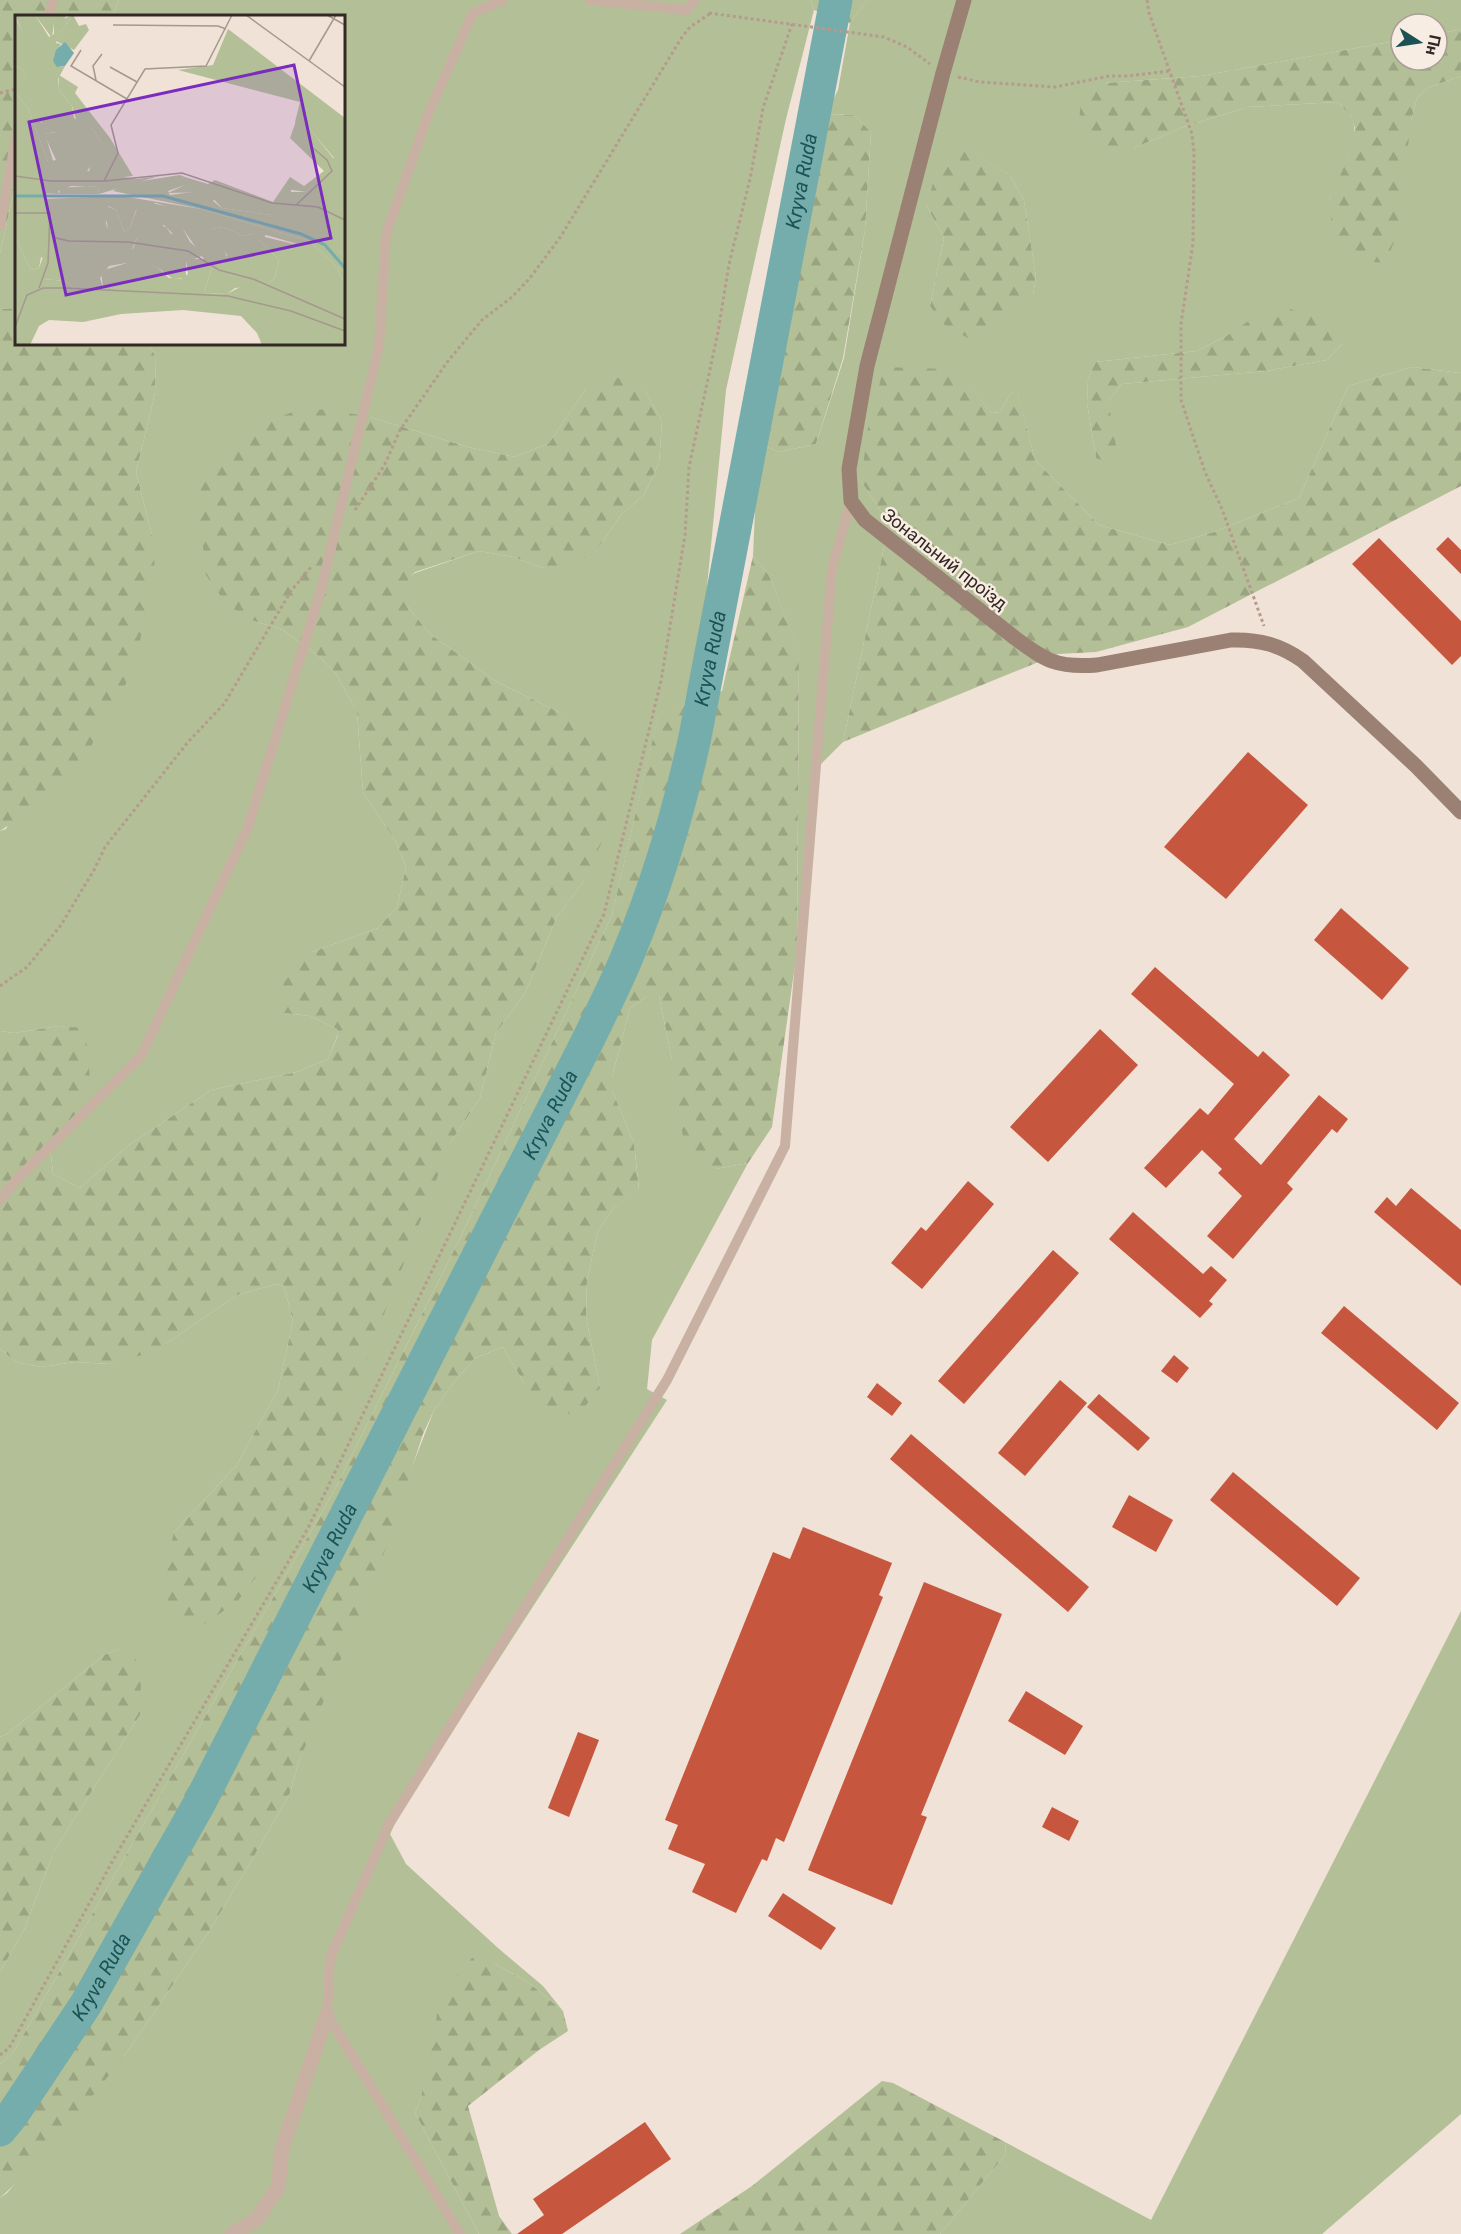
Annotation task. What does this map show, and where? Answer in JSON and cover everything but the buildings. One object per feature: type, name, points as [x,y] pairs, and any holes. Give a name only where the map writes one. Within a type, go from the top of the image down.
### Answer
[{"type":"street","points":[[851,501],[849,469],[867,366],[964,0]]},
{"type":"street","name":"Зональний проїзд","points":[[851,501],[864,520],[1024,645],[1055,664],[1074,667],[1096,665],[1231,640],[1248,639],[1270,643],[1290,651],[1416,766],[1461,812]]},
{"type":"street","points":[[232,2234],[256,2220],[278,2188],[282,2149],[327,2014]]},
{"type":"lane","points":[[49,15],[53,0]]},
{"type":"lane","points":[[0,1200],[17,1179],[141,1056],[248,827],[321,590],[379,346],[386,234],[429,112],[473,14],[503,0]]},
{"type":"lane","points":[[590,0],[687,10],[695,0]]},
{"type":"lane","points":[[0,226],[15,144]]},
{"type":"lane","points":[[460,2234],[327,2014],[330,1958],[389,1824],[666,1380],[785,1146],[832,568],[851,501]]},
{"type":"path","points":[[1147,0],[1149,13],[1192,134],[1194,152],[1193,243],[1181,324],[1181,400],[1205,472],[1222,509],[1270,643]]},
{"type":"path","points":[[687,10],[884,37],[907,47],[943,73],[980,82],[1055,87],[1108,76],[1170,71]]},
{"type":"path","points":[[352,515],[384,466],[400,430],[448,360],[482,320],[513,297],[531,278],[561,236],[682,37],[690,27],[711,13]]},
{"type":"path","points":[[0,2055],[9,2048],[116,1855],[308,1527],[604,914],[662,681],[685,535],[688,467],[718,332],[729,264],[750,179],[763,108],[792,24]]},
{"type":"path","points":[[0,93],[15,89]]},
{"type":"path","points":[[0,986],[27,967],[61,925],[105,847],[188,742],[224,704],[291,591],[312,566]]},
{"type":"green space","points":[[0,0],[119,0],[111,15],[15,15],[15,186],[0,253]]},
{"type":"green space","points":[[119,0],[811,0],[814,10],[786,119],[726,390],[704,618],[684,706],[658,717],[612,915],[462,1234],[335,1489],[13,2053],[0,2064],[0,1972],[24,1930],[54,1851],[140,1715],[119,1649],[104,1655],[7,1734],[0,1737],[0,1349],[16,1362],[41,1367],[75,1362],[110,1364],[167,1343],[237,1295],[277,1284],[284,1286],[293,1321],[278,1390],[236,1466],[174,1532],[170,1616],[451,1142],[480,1098],[496,1033],[525,993],[557,917],[584,881],[561,713],[497,682],[430,634],[408,607],[408,578],[415,573],[479,551],[513,557],[543,568],[596,551],[621,515],[644,495],[659,463],[662,421],[645,391],[587,387],[549,443],[515,457],[468,447],[370,417],[254,621],[283,630],[321,658],[336,674],[357,712],[363,792],[396,842],[406,867],[397,907],[378,928],[312,952],[284,1013],[310,1016],[337,1029],[338,1034],[328,1059],[297,1072],[211,1090],[129,1145],[80,1188],[53,1174],[50,1146],[85,1029],[59,1026],[14,1033],[0,1031],[0,831],[6,829],[152,535],[136,472],[155,393],[156,357],[149,345],[345,345],[345,15],[111,15]]},
{"type":"green space","points":[[811,0],[867,0],[850,23],[814,10]]},
{"type":"green space","points":[[867,0],[1461,0],[1461,29],[1449,32],[1449,12],[1389,12],[1389,42],[1201,76],[1105,83],[1134,148],[1181,128],[1247,107],[1338,102],[1351,116],[1354,135],[1348,159],[1329,200],[1411,121],[1417,98],[1427,88],[1461,76],[1461,373],[1412,367],[1348,386],[1299,498],[1214,532],[1170,545],[1099,525],[1035,460],[1017,391],[1011,393],[1000,412],[992,413],[965,382],[861,481],[889,523],[843,742],[811,774],[797,951],[799,652],[769,575],[753,556],[758,443],[779,452],[816,444],[844,358],[865,230],[871,132],[854,115],[826,114],[838,90],[850,23]],"holes":[[[955,145],[1009,174],[1024,200],[1036,277],[1033,294],[930,306],[944,238],[927,207]],[[1228,335],[1342,344],[1327,360],[1266,371],[1122,384],[1108,401],[1096,458],[1087,403],[1088,380],[1095,362],[1197,351]]]},
{"type":"green space","points":[[1461,29],[1461,76],[1427,88],[1417,98],[1411,121],[1397,235],[1385,263],[1355,260],[1332,227],[1329,200],[1349,156],[1355,128],[1351,116],[1338,102],[1247,107],[1181,128],[1134,148],[1105,150],[1078,131],[1081,102],[1105,83],[1201,76],[1389,42],[1389,72],[1449,72],[1449,32]]},
{"type":"green space","points":[[826,114],[854,115],[871,132],[865,230],[843,358],[816,444],[779,452],[758,443],[789,306]]},
{"type":"green space","points":[[955,144],[1009,174],[1024,200],[1036,277],[1033,294],[1020,314],[968,338],[943,324],[930,306],[944,238],[927,207],[938,162]]},
{"type":"green space","points":[[15,186],[15,308],[0,309],[0,253]]},
{"type":"green space","points":[[1284,307],[1321,319],[1342,344],[1327,360],[1266,371],[1122,384],[1108,401],[1117,451],[1112,464],[1096,458],[1087,403],[1088,380],[1095,362],[1197,351],[1228,335],[1259,314]]},
{"type":"green space","points":[[15,308],[15,345],[149,345],[156,357],[155,393],[136,472],[152,535],[155,570],[134,669],[70,784],[0,831],[0,309]]},
{"type":"green space","points":[[884,367],[945,369],[965,381],[992,413],[1000,412],[1011,393],[1017,390],[1035,460],[1099,525],[1170,545],[1214,532],[1299,498],[1348,386],[1412,367],[1461,373],[1461,486],[1188,627],[1096,652],[1058,654],[843,742],[889,523],[861,481],[868,428]]},
{"type":"green space","points":[[614,376],[645,391],[662,421],[659,463],[644,495],[621,515],[596,551],[572,565],[543,568],[513,557],[479,551],[415,572],[408,579],[408,607],[430,634],[497,682],[561,713],[591,735],[608,760],[612,803],[603,839],[584,881],[557,917],[525,993],[496,1033],[480,1098],[451,1142],[309,1507],[237,1602],[201,1626],[173,1619],[170,1616],[164,1574],[174,1532],[236,1466],[278,1390],[293,1321],[284,1286],[277,1284],[237,1295],[167,1343],[142,1355],[110,1364],[75,1362],[41,1367],[16,1362],[0,1349],[0,1031],[14,1033],[59,1026],[85,1028],[91,1089],[76,1122],[50,1147],[53,1174],[80,1188],[129,1145],[211,1090],[297,1072],[328,1059],[338,1035],[337,1029],[310,1016],[284,1013],[283,983],[312,952],[378,928],[397,907],[406,867],[396,842],[363,792],[357,712],[336,674],[321,658],[283,630],[254,621],[227,605],[206,575],[198,501],[205,469],[265,422],[290,413],[326,409],[370,417],[468,447],[515,457],[549,443],[587,387]]},
{"type":"green space","points":[[753,556],[769,575],[799,651],[797,951],[772,1127],[748,1163],[716,1169],[685,1151],[672,1060],[659,996],[647,996],[630,1008],[612,1077],[612,1090],[634,1143],[639,1190],[614,1208],[598,1231],[587,1280],[586,1317],[600,1388],[577,1416],[545,1407],[524,1383],[503,1347],[475,1358],[455,1381],[434,1410],[423,1434],[386,1548],[298,1764],[290,1793],[210,1930],[125,2055],[45,2156],[0,2198],[0,2064],[13,2053],[335,1489],[462,1234],[612,915],[658,716],[722,691]]},
{"type":"green space","points":[[647,996],[659,996],[672,1060],[716,1169],[748,1163],[652,1340],[647,1389],[667,1400],[401,1810],[390,1834],[406,1864],[543,1986],[563,2011],[529,1983],[494,1963],[415,2113],[479,2234],[0,2234],[0,2198],[7,2193],[125,2055],[210,1930],[290,1793],[298,1764],[434,1410],[475,1358],[503,1347],[524,1383],[600,1388],[586,1317],[587,1280],[598,1231],[614,1208],[639,1189],[634,1143],[612,1090],[612,1077],[630,1008]]},
{"type":"green space","points":[[1461,1611],[1461,2114],[1322,2234],[940,2234],[1006,2154],[1005,2142],[1151,2220]]},
{"type":"green space","points":[[119,1649],[135,1657],[141,1678],[140,1715],[54,1851],[24,1930],[0,1972],[0,1737],[7,1734],[104,1655]]},
{"type":"green space","points":[[472,1958],[494,1963],[529,1983],[563,2011],[568,2031],[539,2050],[468,2106],[499,2216],[512,2234],[479,2234],[415,2113],[421,2098],[441,1994]]},
{"type":"green space","points":[[882,2081],[893,2083],[1005,2142],[1006,2154],[940,2234],[680,2234],[752,2186]]},
{"type":"waterway","name":"Kryva Ruda","points":[[0,2130],[86,2004],[199,1804],[588,1040],[640,926],[667,846],[695,737],[836,0]]}]
